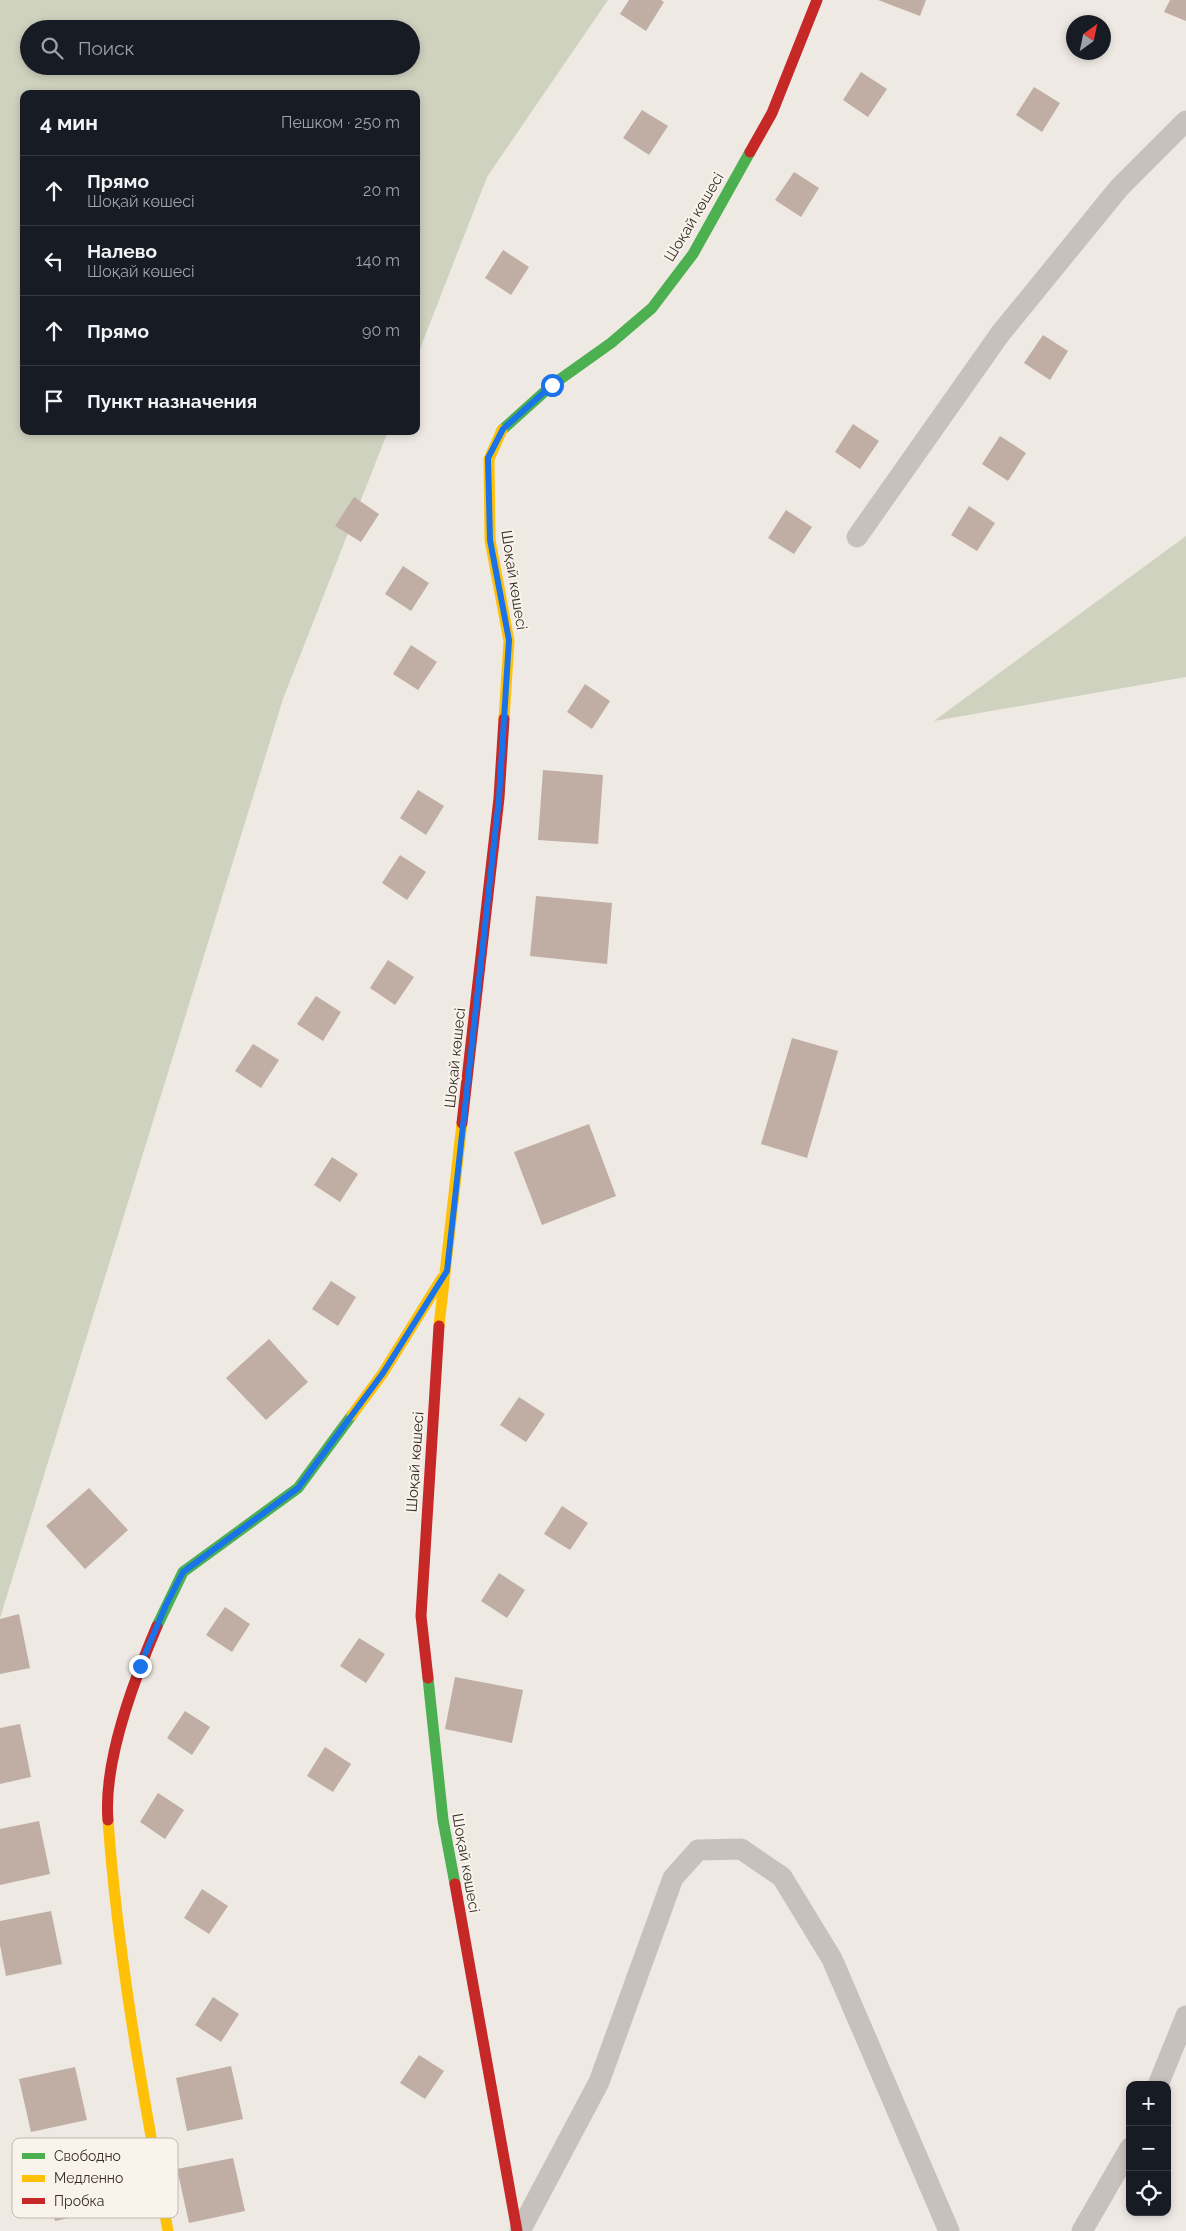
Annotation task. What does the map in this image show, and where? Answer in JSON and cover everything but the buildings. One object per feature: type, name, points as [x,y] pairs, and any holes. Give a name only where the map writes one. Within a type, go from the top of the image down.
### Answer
[{"type":"street","name":"Шоқай көшесі","points":[[519,2231],[443,1820],[421,1616],[438,1337],[447,1271],[499,798],[509,640],[490,540],[488,458],[503,429],[552,385],[611,343],[652,308],[693,254],[772,112],[817,0]]},
{"type":"street","points":[[151,2138],[134,2044],[114,1902],[106,1800],[119,1735],[140,1666],[166,1605],[183,1572],[298,1488],[383,1373],[447,1271]]},
{"type":"street","points":[[166,2218],[168,2231]]},
{"type":"lane","points":[[857,537],[1000,334],[1119,188],[1186,121]]},
{"type":"lane","points":[[519,2231],[599,2082],[673,1878],[698,1850],[741,1849],[782,1876],[832,1960],[949,2231]]},
{"type":"lane","points":[[1160,2081],[1186,2016]]},
{"type":"lane","points":[[1082,2231],[1126,2155]]},
{"type":"green space","points":[[0,0],[608,0],[487,177],[420,349],[420,90],[20,90],[20,435],[386,435],[283,699],[0,1618]]},
{"type":"green space","points":[[1186,536],[1186,677],[934,721]]},
{"type":"traffic: fast","points":[[502,430],[552,385],[611,343],[652,308],[693,254],[750,152]]},
{"type":"traffic: fast","points":[[157,1626],[183,1572],[298,1488],[352,1415]]},
{"type":"traffic: fast","points":[[428,1678],[443,1820],[455,1884]]},
{"type":"traffic: slow","points":[[502,430],[489,459],[490,540],[509,641],[504,719]]},
{"type":"traffic: slow","points":[[439,1326],[462,1123]]},
{"type":"traffic: slow","points":[[352,1415],[383,1373],[442,1278]]},
{"type":"traffic: slow","points":[[108,1820],[112,1872],[125,1975],[152,2138]]},
{"type":"traffic: slow","points":[[166,2218],[168,2231]]},
{"type":"traffic: jam","points":[[750,152],[772,113],[817,0]]},
{"type":"traffic: jam","points":[[462,1123],[499,798],[504,719]]},
{"type":"traffic: jam","points":[[428,1678],[421,1616],[439,1326]]},
{"type":"traffic: jam","points":[[108,1820],[110,1772],[115,1747],[130,1696],[157,1626]]},
{"type":"traffic: jam","points":[[455,1884],[517,2231]]},
{"type":"route","points":[[140,1666],[166,1605],[183,1572],[224,1544],[298,1488],[383,1373],[447,1271],[499,798],[509,640],[490,540],[488,458],[503,429],[552,385]]}]
